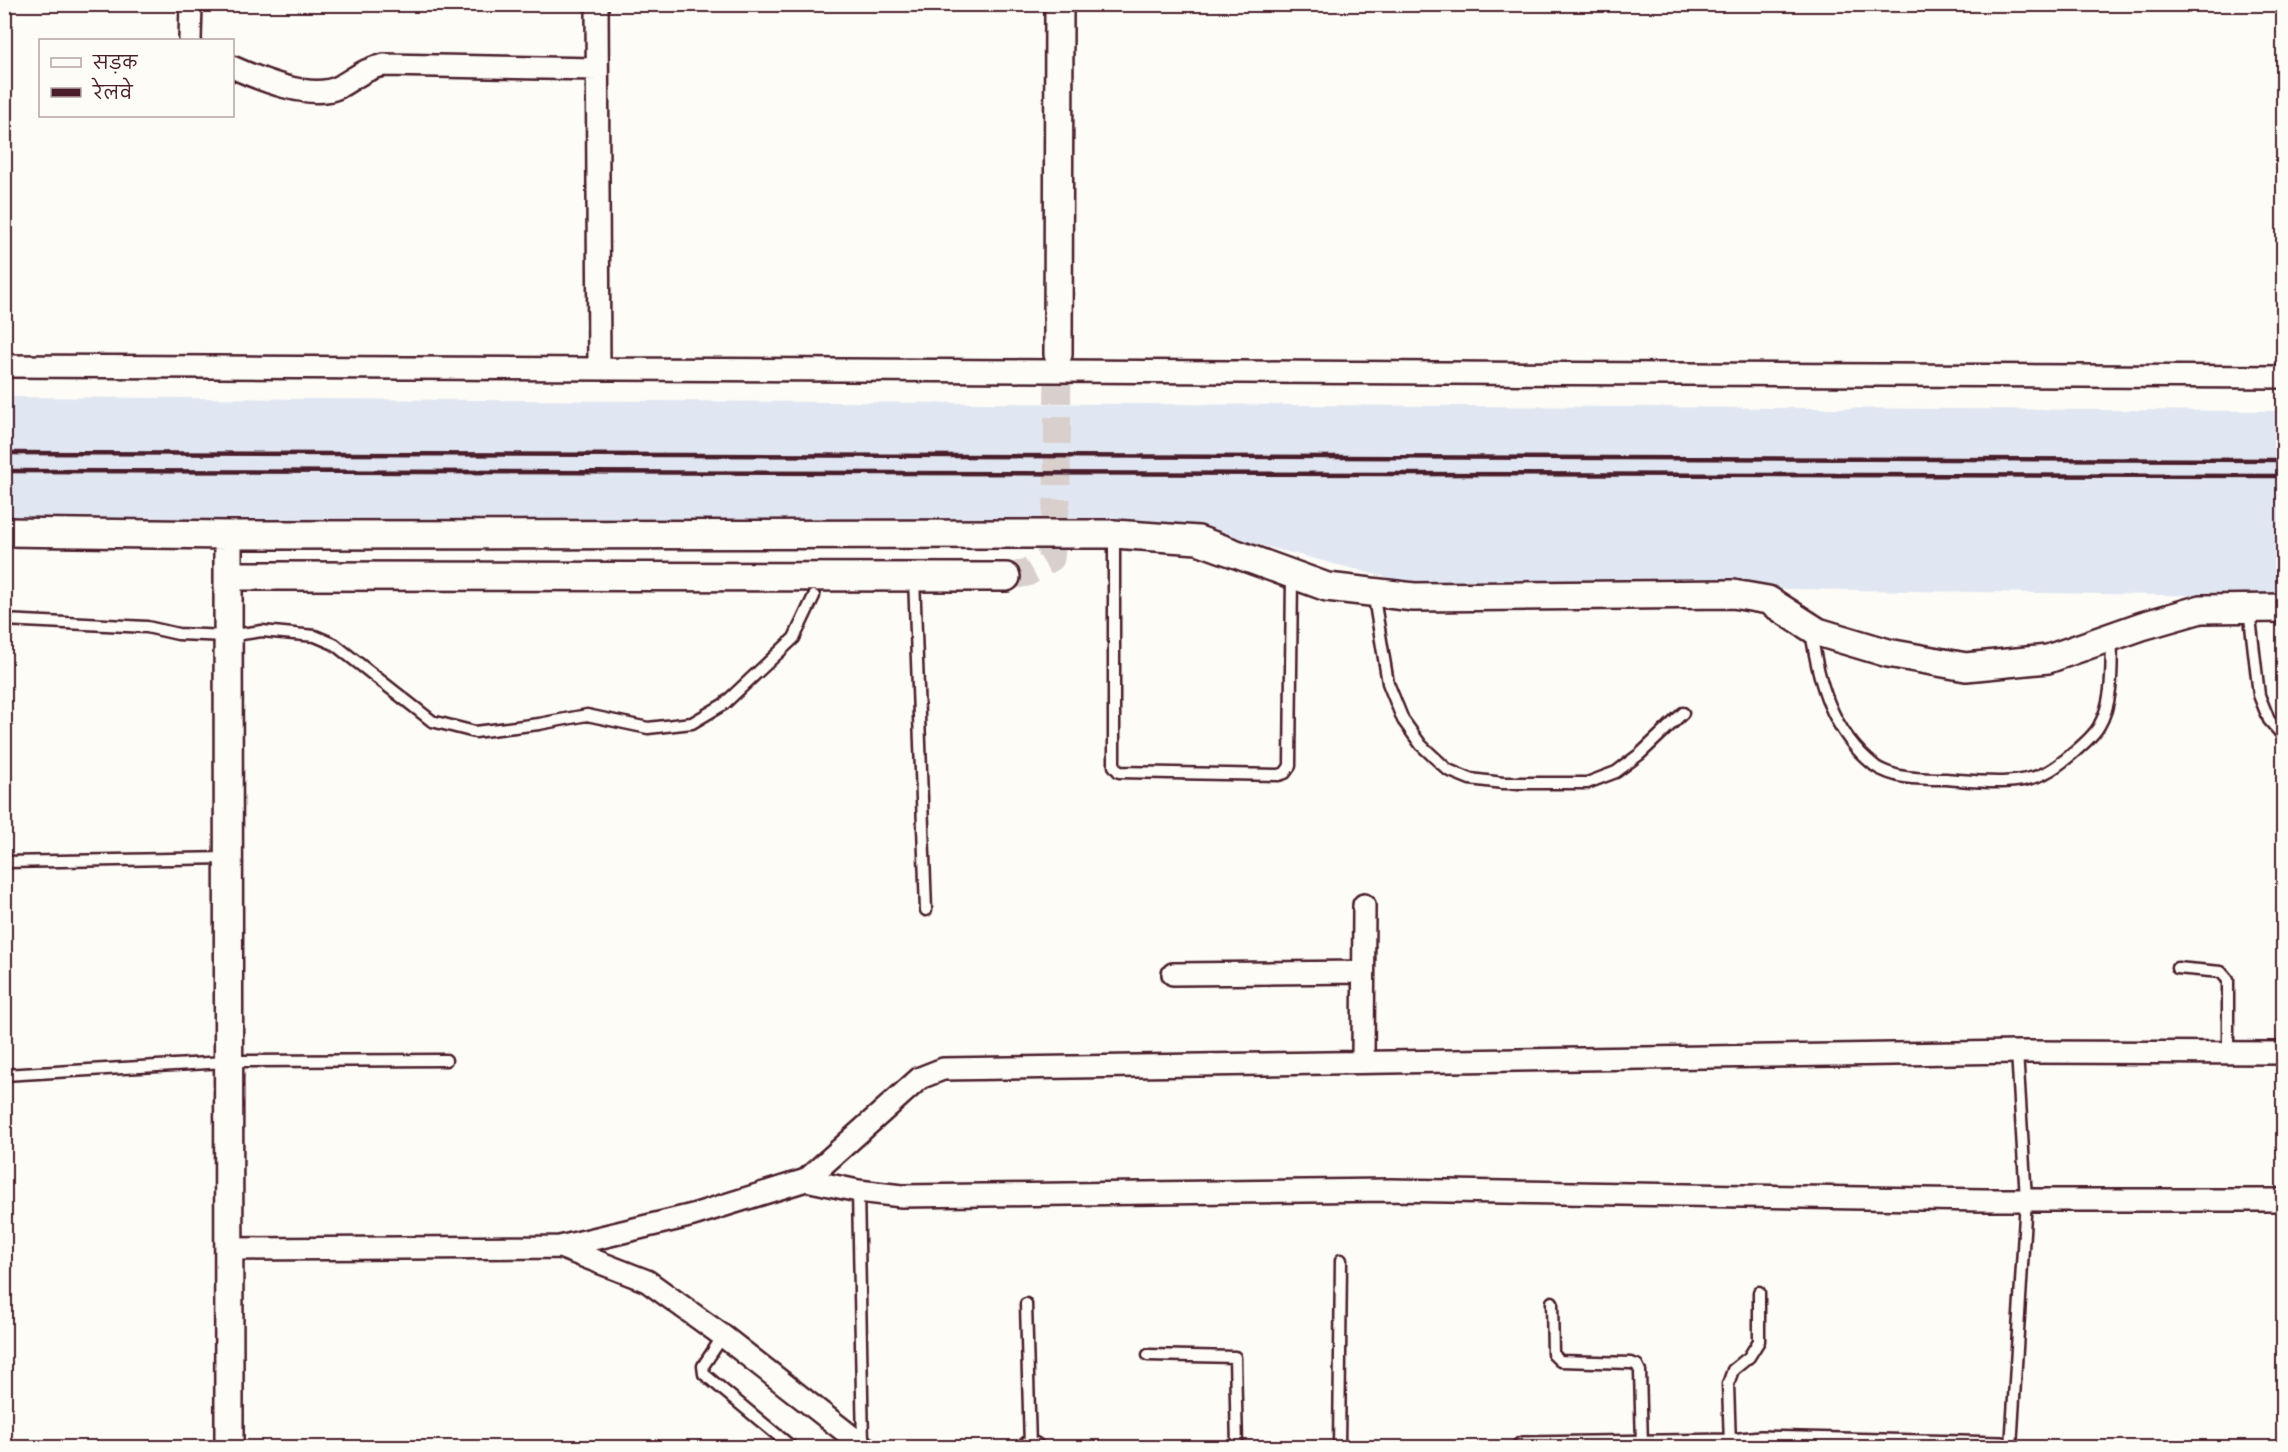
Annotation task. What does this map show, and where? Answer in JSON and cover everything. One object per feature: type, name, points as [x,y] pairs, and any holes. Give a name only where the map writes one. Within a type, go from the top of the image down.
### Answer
[{"type":"street","points":[[190,39],[191,4]]},
{"type":"street","points":[[597,4],[599,369]]},
{"type":"street","points":[[1058,354],[1059,4]]},
{"type":"street","points":[[234,68],[272,83],[312,92],[328,91],[339,87],[371,67],[384,65],[597,69]]},
{"type":"street","points":[[4,366],[2283,377]]},
{"type":"street","points":[[4,532],[1114,534],[1198,540],[1326,587],[1414,597],[1733,594],[1768,600],[1818,632],[1888,653],[1966,667],[2048,659],[2112,636],[2201,609],[2283,608]]},
{"type":"street","points":[[228,534],[229,1448]]},
{"type":"street","points":[[228,576],[1006,577]]},
{"type":"street","points":[[1363,1062],[1364,905]]},
{"type":"street","points":[[1173,975],[1363,972]]},
{"type":"street","points":[[229,1249],[560,1247],[693,1215],[806,1180],[920,1078],[943,1069],[2017,1052],[2283,1053]]},
{"type":"street","points":[[806,1180],[858,1191],[902,1196],[1391,1190],[2026,1199],[2283,1200]]},
{"type":"street","points":[[560,1247],[647,1281],[723,1336],[865,1446]]},
{"type":"street","points":[[1523,1448],[1642,1444],[2001,1448]]},
{"type":"lane","points":[[1114,534],[1114,766],[1119,772],[1279,775],[1285,773],[1290,766],[1292,575]]},
{"type":"lane","points":[[914,577],[926,910]]},
{"type":"lane","points":[[1373,592],[1388,683],[1403,720],[1421,745],[1448,770],[1470,779],[1503,783],[1587,783],[1616,772],[1640,754],[1683,712]]},
{"type":"lane","points":[[4,620],[147,627],[178,634],[228,636],[262,631],[315,636],[334,644],[432,722],[475,732],[587,715],[648,728],[692,723],[724,704],[794,638],[814,596]]},
{"type":"lane","points":[[2249,609],[2259,695],[2269,720],[2283,737]]},
{"type":"lane","points":[[1811,628],[1822,688],[1832,713],[1851,743],[1877,767],[1903,777],[2005,782],[2045,773],[2080,746],[2098,728],[2107,710],[2112,636]]},
{"type":"lane","points":[[4,862],[228,858]]},
{"type":"lane","points":[[2177,968],[2221,972],[2225,975],[2228,980],[2228,1053]]},
{"type":"lane","points":[[2011,1448],[2026,1199],[2017,1052]]},
{"type":"lane","points":[[4,1075],[228,1062],[446,1060]]},
{"type":"lane","points":[[858,1191],[865,1446]]},
{"type":"lane","points":[[1339,1448],[1341,1260]]},
{"type":"lane","points":[[1730,1446],[1728,1384],[1733,1370],[1749,1358],[1760,1341],[1759,1292]]},
{"type":"lane","points":[[1552,1302],[1553,1354],[1560,1361],[1637,1365],[1640,1371],[1642,1444]]},
{"type":"lane","points":[[1026,1304],[1031,1448]]},
{"type":"lane","points":[[723,1336],[703,1365],[704,1374],[793,1448]]},
{"type":"lane","points":[[1148,1355],[1235,1357],[1236,1448]]},
{"type":"shaded area","points":[[5,397],[2283,411],[2283,597],[1409,583],[1201,530],[5,526]]},
{"type":"tunnel","points":[[1006,577],[1027,573],[1051,558],[1057,500],[1058,354]]},
{"type":"railway","points":[[4,453],[2284,460]]},
{"type":"railway","points":[[4,471],[2284,476]]}]
